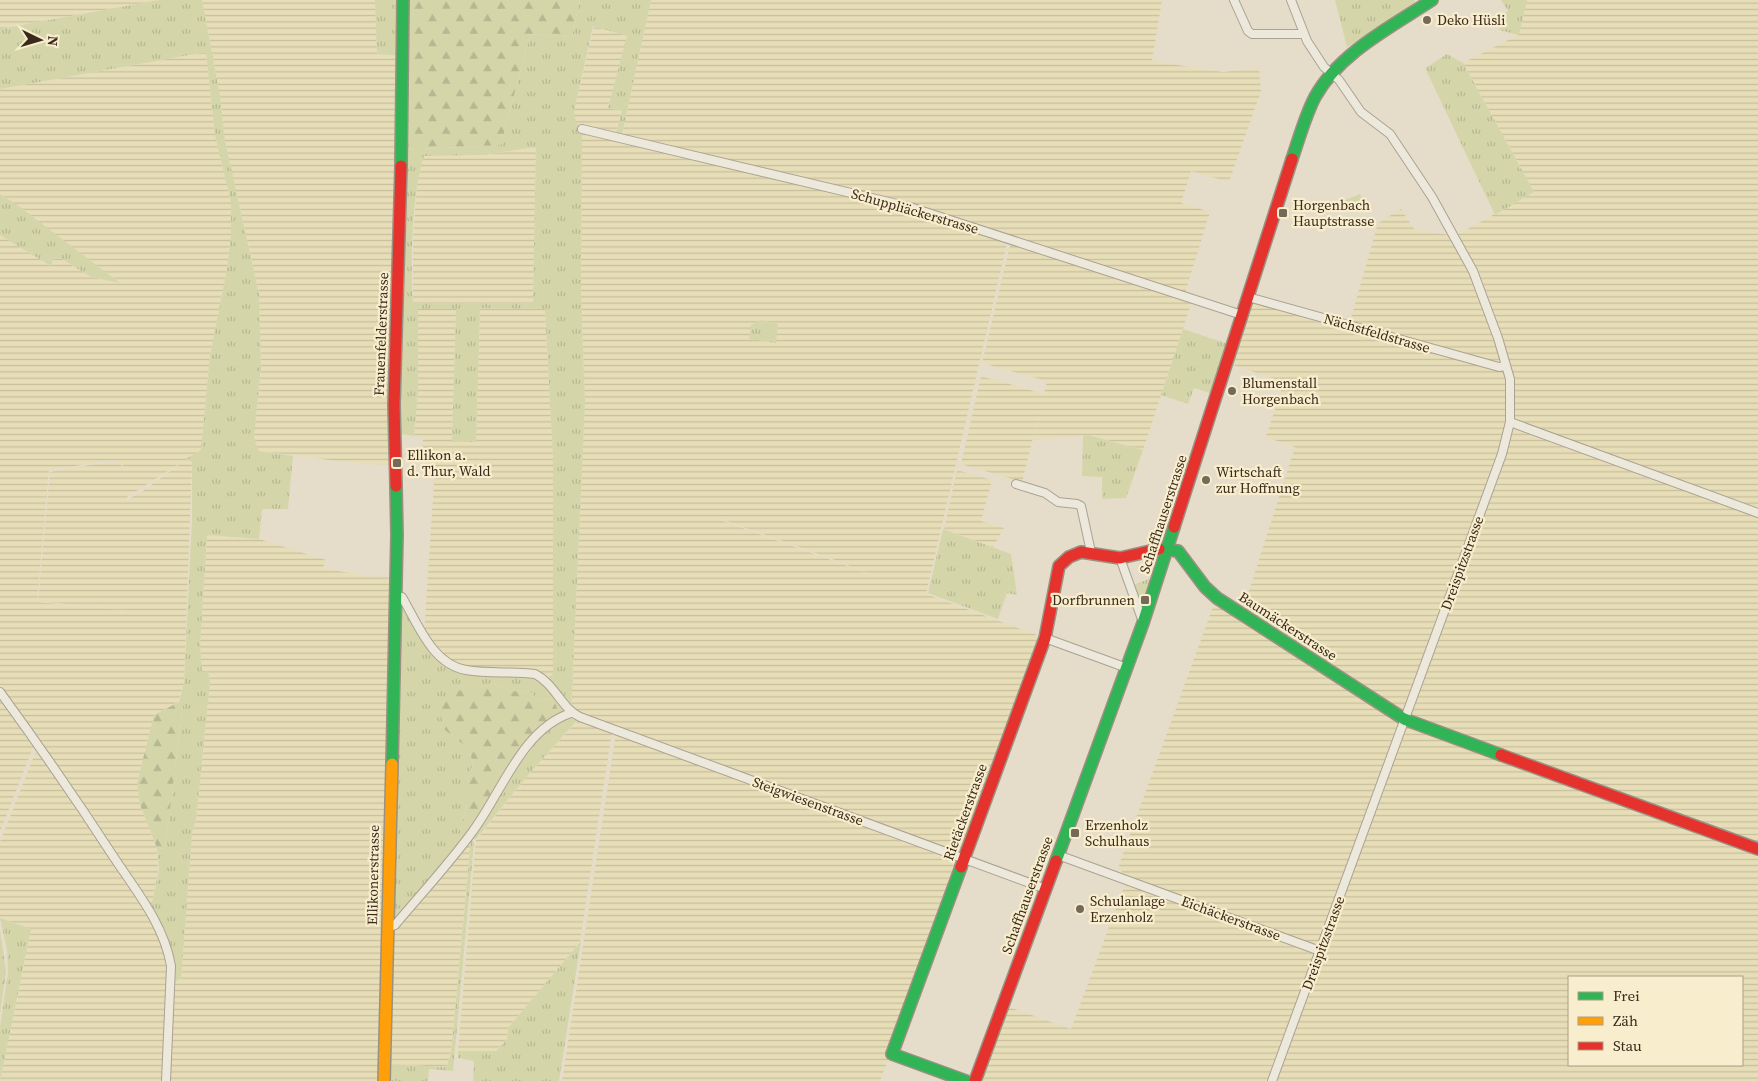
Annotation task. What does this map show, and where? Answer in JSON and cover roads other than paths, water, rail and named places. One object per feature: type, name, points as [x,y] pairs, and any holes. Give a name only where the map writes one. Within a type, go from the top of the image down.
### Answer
[{"type":"street","name":"Frauenfelderstrasse","points":[[393,670],[397,500],[394,405],[404,56],[403,0]]},
{"type":"street","points":[[1234,0],[1248,31],[1252,34],[1304,34]]},
{"type":"street","name":"Dreispitzstrasse","points":[[1272,1081],[1502,454],[1510,422],[1511,393],[1506,366],[1473,271],[1432,197],[1390,134],[1361,112],[1339,80],[1330,74],[1304,34],[1290,0]]},
{"type":"street","name":"Schaffhauserstrasse","points":[[975,1081],[1143,623],[1299,138],[1315,97],[1330,74],[1370,41],[1432,0]]},
{"type":"street","name":"Schuppliäckerstrasse","points":[[582,129],[910,207],[1242,315]]},
{"type":"street","name":"Nächstfeldstrasse","points":[[1248,297],[1499,367],[1506,366]]},
{"type":"street","points":[[1510,422],[1758,514]]},
{"type":"street","points":[[1016,484],[1045,492],[1058,502],[1081,506],[1091,552]]},
{"type":"street","name":"Rietäckerstrasse","points":[[966,1081],[892,1054],[1045,638],[1060,566],[1069,557],[1081,552],[1091,552],[1120,558],[1155,549],[1167,550]]},
{"type":"street","name":"Baumäckerstrasse","points":[[1167,550],[1182,554],[1205,587],[1217,598],[1404,720],[1758,849]]},
{"type":"street","points":[[1120,558],[1143,623]]},
{"type":"street","points":[[387,928],[395,925],[472,832],[494,800],[518,757],[543,730],[560,717],[571,713],[553,687],[545,679],[535,674],[465,670],[449,665],[438,656],[402,597],[395,595]]},
{"type":"street","points":[[1045,638],[1127,668]]},
{"type":"street","name":"Ellikonerstrasse","points":[[384,1081],[393,670]]},
{"type":"street","points":[[0,692],[68,787],[150,913],[168,948],[171,966],[166,1081]]},
{"type":"street","name":"Steigwiesenstrasse","points":[[571,713],[1046,889]]},
{"type":"street","name":"Eichäckerstrasse","points":[[1058,854],[1320,951]]},
{"type":"place","name":"Deko Hüsli","points":[[1427,20]]},
{"type":"place","name":"Horgenbach Hauptstrasse","points":[[1283,213]]},
{"type":"place","name":"Blumenstall Horgenbach","points":[[1232,391]]},
{"type":"place","name":"Ellikon a. d. Thur, Wald","points":[[397,463]]},
{"type":"place","name":"Wirtschaft zur Hoffnung","points":[[1206,480]]},
{"type":"place","name":"Dorfbrunnen","points":[[1145,600]]},
{"type":"place","name":"Erzenholz Schulhaus","points":[[1075,833]]},
{"type":"place","name":"Schulanlage Erzenholz","points":[[1080,909]]}]
